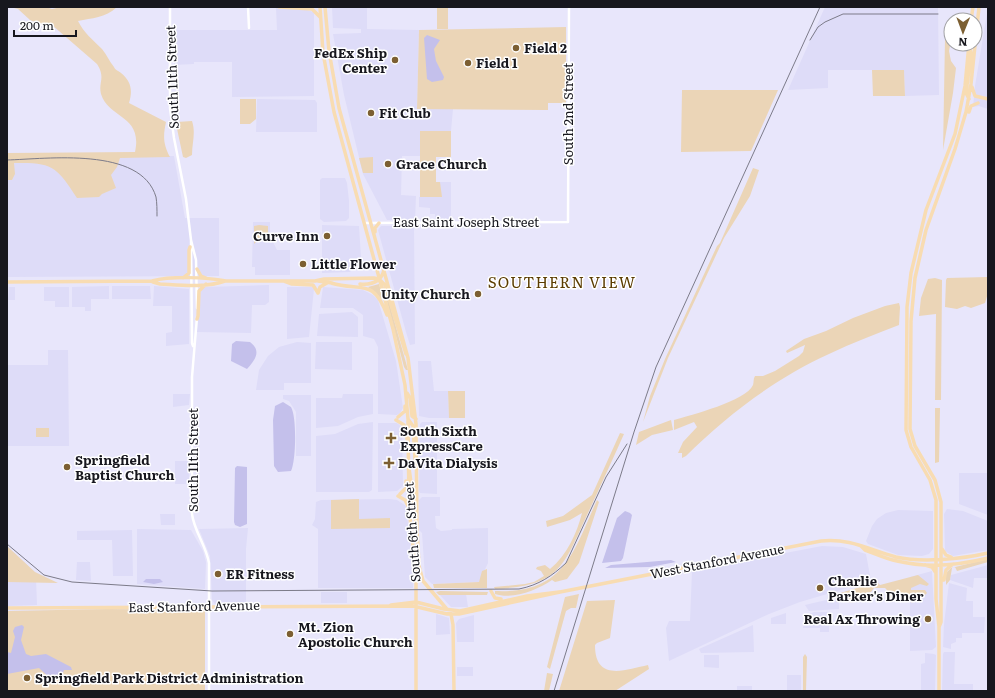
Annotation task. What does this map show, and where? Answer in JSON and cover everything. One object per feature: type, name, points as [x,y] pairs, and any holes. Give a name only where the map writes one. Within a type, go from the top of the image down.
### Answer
[{"type":"main road","points":[[278,7],[312,9],[318,14],[321,20]]},
{"type":"main road","points":[[322,7],[321,20],[324,53],[332,100],[393,329]]},
{"type":"main road","points":[[322,7],[326,53],[331,66],[343,126],[381,256],[408,358]]},
{"type":"main road","points":[[954,154],[969,99],[980,7]]},
{"type":"main road","points":[[939,628],[936,602],[935,492],[927,473],[911,447],[906,430],[907,307],[911,273],[921,228],[947,158],[959,117],[968,52]]},
{"type":"main road","points":[[969,99],[966,93],[971,52]]},
{"type":"main road","points":[[971,84],[975,96],[988,100]]},
{"type":"main road","points":[[939,691],[942,510],[938,491],[932,475],[915,446],[910,429],[911,321],[914,284],[922,242],[932,208],[959,145],[970,108],[978,103]]},
{"type":"main road","points":[[379,223],[375,231],[381,256]]},
{"type":"main road","points":[[368,237],[374,272],[369,277]]},
{"type":"main road","points":[[180,279],[189,273],[190,247]]},
{"type":"main road","points":[[197,269],[203,277],[218,278],[224,281]]},
{"type":"main road","points":[[283,281],[292,284],[313,285],[318,293],[320,287],[330,283],[369,285],[379,279],[384,269]]},
{"type":"main road","points":[[318,281],[324,279],[369,277],[379,279],[386,288],[403,349],[408,358]]},
{"type":"main road","points":[[152,282],[160,279],[318,281],[362,286],[372,291],[381,300],[393,329]]},
{"type":"main road","points":[[7,282],[152,282],[160,284],[216,284],[224,281]]},
{"type":"main road","points":[[197,319],[198,291],[206,284]]},
{"type":"main road","name":"South 6th Street","points":[[393,329],[403,373],[408,419],[409,507],[416,576],[416,691]]},
{"type":"main road","name":"South 6th Street","points":[[408,358],[416,419],[418,558],[423,581],[450,612]]},
{"type":"main road","points":[[406,391],[410,398],[412,416],[416,419]]},
{"type":"main road","points":[[406,391],[404,395],[405,411],[397,419],[404,425],[408,444]]},
{"type":"main road","points":[[408,419],[411,421],[413,426],[413,451],[417,468]]},
{"type":"main road","points":[[408,456],[406,464],[406,488],[399,495],[405,500],[409,507]]},
{"type":"main road","points":[[408,467],[411,472],[412,490],[414,495]]},
{"type":"main road","points":[[409,495],[413,500],[413,512],[417,522]]},
{"type":"main road","name":"West Stanford Avenue","points":[[574,589],[817,542],[838,541],[867,546],[896,557],[941,559],[976,556]]},
{"type":"main road","name":"West Stanford Avenue","points":[[860,546],[865,550],[894,561],[912,564],[958,564],[988,558]]},
{"type":"main road","points":[[927,559],[933,554],[936,548]]},
{"type":"main road","points":[[942,549],[950,557],[976,556],[988,553]]},
{"type":"main road","points":[[912,564],[929,566],[936,574]]},
{"type":"main road","points":[[941,596],[944,590],[945,572],[949,567],[958,564]]},
{"type":"main road","name":"East Stanford Avenue","points":[[7,608],[382,606],[416,604],[462,614],[574,589]]},
{"type":"main road","points":[[491,591],[493,596],[498,599],[516,596],[520,597]]},
{"type":"main road","name":"East Stanford Avenue","points":[[450,612],[520,597],[560,592]]},
{"type":"main road","points":[[450,612],[453,631],[454,691]]},
{"type":"main road","points":[[453,631],[456,619],[462,614]]},
{"type":"street","name":"South 11th Street","points":[[170,7],[171,116],[197,269],[197,319],[195,343],[193,346]]},
{"type":"street","points":[[248,7],[248,28]]},
{"type":"street","name":"South 2nd Street","points":[[568,222],[569,7]]},
{"type":"street","name":"East Saint Joseph Street","points":[[364,223],[568,222]]},
{"type":"street","name":"South 11th Street","points":[[191,240],[193,346],[192,514],[195,528],[208,561],[209,691]]},
{"type":"shaded area","points":[[10,7],[46,7],[52,9],[61,7],[117,7],[103,15],[78,21],[86,33],[102,49],[115,69],[127,79],[131,90],[129,103],[166,122],[164,140],[170,157],[120,158],[117,167],[111,175],[116,188],[102,194],[99,197],[77,198],[59,173],[46,165],[14,163],[15,174],[12,180],[7,180],[7,153],[135,152],[136,140],[134,131],[130,124],[105,102],[100,90],[101,73],[97,64],[52,25],[37,23],[30,20],[18,9]]},
{"type":"shaded area","points":[[332,7],[367,7],[367,29],[419,30],[417,109],[453,109],[451,131],[420,131],[420,156],[402,156],[401,195],[416,196],[415,220],[387,220],[363,174],[344,95],[333,34],[361,33],[361,29],[333,28]]},
{"type":"shaded area","points":[[437,7],[448,7],[448,29],[437,29]]},
{"type":"shaded area","points":[[825,7],[938,7],[939,95],[905,96],[904,70],[828,70],[828,88],[788,90]]},
{"type":"shaded area","points":[[988,7],[988,109],[979,106],[973,107],[981,52],[983,52],[983,37]]},
{"type":"shaded area","points":[[276,8],[307,10],[314,12],[314,96],[232,97],[232,62],[194,62],[194,64],[174,65],[176,30],[277,30]]},
{"type":"shaded area","points":[[566,27],[566,103],[548,103],[548,110],[417,109],[419,30]]},
{"type":"shaded area","points":[[427,35],[440,40],[434,49],[436,61],[444,77],[443,80],[432,82],[427,79],[424,38]]},
{"type":"shaded area","points":[[945,52],[949,52],[951,61],[956,68],[943,150]]},
{"type":"shaded area","points":[[872,70],[904,70],[905,96],[873,96]]},
{"type":"shaded area","points":[[682,90],[778,90],[751,151],[681,152]]},
{"type":"shaded area","points":[[240,99],[256,99],[256,119],[250,124],[240,124]]},
{"type":"shaded area","points":[[257,99],[315,100],[317,103],[317,132],[256,132]]},
{"type":"shaded area","points":[[192,121],[194,134],[192,155],[186,158],[183,157],[176,124],[177,122]]},
{"type":"shaded area","points":[[420,131],[451,131],[451,157],[436,157],[436,182],[440,182],[442,197],[420,197]]},
{"type":"shaded area","points":[[174,156],[185,218],[219,218],[219,276],[7,277],[7,157]]},
{"type":"shaded area","points":[[373,157],[373,173],[363,173],[359,158]]},
{"type":"shaded area","points":[[753,168],[759,170],[750,196],[724,238],[668,358],[643,422],[650,396],[665,359],[717,246],[720,243]]},
{"type":"shaded area","points":[[322,178],[345,178],[349,201],[349,218],[346,221],[324,222],[320,219],[320,180]]},
{"type":"shaded area","points":[[440,182],[451,182],[451,220],[435,220],[435,214],[430,214],[430,208],[419,207],[419,197],[431,197],[441,188]]},
{"type":"shaded area","points":[[253,222],[270,222],[270,241],[273,242],[277,250],[290,250],[290,275],[255,275],[255,267],[252,267]]},
{"type":"shaded area","points":[[322,225],[359,226],[361,257],[350,272],[322,273]]},
{"type":"shaded area","points":[[254,226],[268,226],[268,239],[259,239],[254,244]]},
{"type":"shaded area","points":[[381,226],[414,226],[415,344],[410,345],[406,332],[378,230]]},
{"type":"shaded area","points":[[988,277],[988,293],[985,303],[971,308],[965,306],[957,309],[945,307],[947,278]]},
{"type":"shaded area","points":[[935,278],[942,280],[941,400],[935,400],[936,314],[919,316],[921,298],[928,279]]},
{"type":"shaded area","points":[[379,284],[383,298],[381,299],[368,287]]},
{"type":"shaded area","points":[[269,285],[269,302],[265,305],[252,305],[251,333],[197,332],[199,292],[205,287]]},
{"type":"shaded area","points":[[109,286],[109,299],[91,299],[91,311],[85,311],[85,307],[72,307],[72,287]]},
{"type":"shaded area","points":[[112,286],[150,286],[151,299],[112,299]]},
{"type":"shaded area","points":[[154,286],[189,289],[189,344],[166,346],[166,333],[172,332],[172,306],[153,306]]},
{"type":"shaded area","points":[[383,286],[385,288],[408,370],[404,367]]},
{"type":"shaded area","points":[[9,287],[15,287],[15,300],[8,300]]},
{"type":"shaded area","points":[[44,287],[69,287],[69,307],[55,307],[55,301],[44,301]]},
{"type":"shaded area","points":[[287,287],[313,287],[314,289],[309,337],[287,339]]},
{"type":"shaded area","points":[[323,287],[363,290],[373,295],[378,300],[396,361],[403,408],[397,415],[378,414],[378,347],[374,339],[363,336],[363,315],[353,308],[320,308]]},
{"type":"shaded area","points":[[899,303],[899,325],[838,350],[790,374],[735,412],[686,456],[682,458],[682,453],[678,453],[683,442],[697,427],[694,422],[674,430],[674,420],[717,407],[740,397],[753,385],[755,376],[763,376],[775,371],[799,356],[803,352],[805,345],[787,353],[786,351],[804,339],[826,331],[853,318],[885,306]]},
{"type":"shaded area","points":[[352,312],[358,317],[358,337],[317,336],[319,314]]},
{"type":"shaded area","points":[[236,341],[250,342],[256,349],[255,359],[247,369],[231,361],[232,344]]},
{"type":"shaded area","points":[[297,342],[311,343],[311,383],[284,383],[284,390],[256,390],[259,370],[268,356],[279,347]]},
{"type":"shaded area","points":[[316,342],[352,342],[352,370],[315,369]]},
{"type":"shaded area","points":[[48,350],[68,350],[69,446],[7,446],[8,365],[48,365]]},
{"type":"shaded area","points":[[418,361],[431,361],[434,391],[448,391],[449,418],[429,418],[419,416]]},
{"type":"shaded area","points":[[448,391],[465,391],[465,418],[449,418]]},
{"type":"shaded area","points":[[173,394],[190,394],[189,405],[173,407]]},
{"type":"shaded area","points":[[343,394],[373,394],[373,414],[358,417],[338,426],[316,428],[316,398],[342,398]]},
{"type":"shaded area","points":[[283,395],[311,395],[311,456],[296,456],[296,412],[289,401],[283,399]]},
{"type":"shaded area","points":[[283,402],[291,407],[293,412],[295,449],[291,471],[278,472],[274,466],[273,420],[275,406]]},
{"type":"shaded area","points":[[935,408],[940,408],[939,462],[935,463]]},
{"type":"shaded area","points":[[671,420],[673,430],[652,435],[636,445],[639,432]]},
{"type":"shaded area","points":[[373,422],[372,490],[369,492],[316,492],[316,436],[335,434],[358,424]]},
{"type":"shaded area","points":[[422,422],[437,422],[437,494],[420,493],[419,491],[420,424]]},
{"type":"shaded area","points":[[378,423],[397,423],[402,427],[403,486],[397,491],[378,492]]},
{"type":"shaded area","points":[[36,428],[49,428],[49,437],[36,437]]},
{"type":"shaded area","points":[[620,433],[624,434],[565,560],[546,578],[533,583],[517,587],[495,589],[494,587],[534,582],[544,576],[541,571],[536,569],[537,567],[545,565],[550,569],[561,557],[574,536],[582,513],[570,520],[547,527],[546,521],[563,516],[592,495]]},
{"type":"shaded area","points":[[175,461],[187,461],[189,463],[189,484],[175,484]]},
{"type":"shaded area","points":[[237,466],[247,467],[247,524],[240,527],[235,525],[234,522],[235,468]]},
{"type":"shaded area","points":[[959,473],[988,473],[988,515],[959,504]]},
{"type":"shaded area","points":[[422,497],[440,497],[440,516],[435,516],[436,528],[441,531],[452,529],[488,528],[488,563],[479,582],[432,584],[425,577],[422,533],[419,530],[419,500]]},
{"type":"shaded area","points":[[359,499],[359,519],[390,518],[390,528],[331,529],[331,500]]},
{"type":"shaded area","points":[[321,500],[397,500],[406,506],[413,588],[318,588],[318,529],[312,525],[315,519],[316,502]]},
{"type":"shaded area","points":[[597,500],[599,502],[579,563],[567,579],[555,582],[552,580],[525,593],[517,595],[502,596],[495,594],[495,591],[518,590],[537,586],[551,578],[563,566],[572,553],[581,537]]},
{"type":"shaded area","points":[[947,509],[963,511],[988,521],[988,550],[953,556],[945,551],[944,514]]},
{"type":"shaded area","points":[[898,510],[933,511],[933,549],[929,554],[922,556],[898,555],[868,544],[866,541],[872,526],[877,519],[886,513]]},
{"type":"shaded area","points":[[625,511],[632,515],[623,558],[621,561],[602,563],[617,518]]},
{"type":"shaded area","points":[[160,514],[175,514],[175,525],[161,525]]},
{"type":"shaded area","points":[[248,528],[246,549],[246,603],[215,604],[212,600],[210,556],[199,529]]},
{"type":"shaded area","points":[[137,529],[191,530],[203,551],[206,562],[205,589],[137,584]]},
{"type":"shaded area","points":[[132,530],[133,576],[113,576],[112,540],[77,540],[77,531]]},
{"type":"shaded area","points":[[7,546],[35,572],[58,583],[7,582]]},
{"type":"shaded area","points":[[822,546],[843,547],[866,554],[871,581],[800,602],[769,614],[669,661],[666,628],[669,621],[690,621],[692,571]]},
{"type":"shaded area","points":[[988,559],[988,562],[957,571],[955,567]]},
{"type":"shaded area","points":[[671,560],[676,562],[650,567],[605,568],[611,565]]},
{"type":"shaded area","points":[[77,562],[90,562],[91,581],[76,580]]},
{"type":"shaded area","points":[[988,565],[988,578],[974,578],[973,588],[950,580],[951,575]]},
{"type":"shaded area","points":[[955,567],[952,568],[950,580],[946,585],[946,573],[951,568]]},
{"type":"shaded area","points":[[487,569],[487,588],[434,588],[433,584],[479,582],[482,571]]},
{"type":"shaded area","points":[[932,571],[936,647],[932,650],[910,651],[910,577]]},
{"type":"shaded area","points":[[918,575],[929,584],[927,586],[920,584],[911,588],[911,590],[925,590],[927,593],[925,595],[916,595],[912,603],[909,599],[904,599],[902,597],[889,598],[888,591],[885,588],[874,588],[871,592],[865,593],[855,602],[843,601],[842,597],[836,602],[837,594],[877,582],[880,585]]},
{"type":"shaded area","points":[[8,577],[36,578],[37,605],[8,606]]},
{"type":"shaded area","points":[[146,579],[160,579],[163,582],[154,584],[143,582]]},
{"type":"shaded area","points":[[949,583],[967,588],[966,601],[973,601],[973,617],[985,617],[984,633],[962,633],[962,638],[956,638],[956,642],[951,644],[951,649],[943,647]]},
{"type":"shaded area","points":[[321,592],[347,592],[347,603],[321,603]]},
{"type":"shaded area","points":[[436,592],[488,592],[487,595],[439,595]]},
{"type":"shaded area","points":[[439,594],[466,594],[468,607],[451,607]]},
{"type":"shaded area","points":[[579,594],[576,608],[571,608],[566,611],[550,669],[547,667],[565,597]]},
{"type":"shaded area","points":[[839,597],[839,609],[809,611],[805,605]]},
{"type":"shaded area","points":[[615,600],[610,638],[595,645],[596,657],[600,664],[606,669],[613,671],[621,671],[648,665],[649,669],[615,691],[559,691],[587,601]]},
{"type":"shaded area","points":[[108,609],[205,610],[205,691],[7,691],[7,611]]},
{"type":"shaded area","points":[[814,612],[829,612],[829,632],[820,632],[820,628],[803,628],[805,616]]},
{"type":"shaded area","points":[[786,613],[786,624],[771,624],[771,618]]},
{"type":"shaded area","points":[[436,614],[449,618],[450,634],[436,635]]},
{"type":"shaded area","points":[[474,615],[474,642],[457,642],[456,623],[459,619]]},
{"type":"shaded area","points":[[22,625],[24,627],[21,640],[26,654],[31,656],[46,654],[71,667],[72,670],[64,670],[61,678],[53,678],[48,676],[39,668],[7,674],[7,652],[11,653],[15,637],[13,631],[15,627]]},
{"type":"shaded area","points":[[753,625],[754,652],[701,653],[699,649]]},
{"type":"shaded area","points":[[944,652],[955,652],[954,684],[973,684],[973,691],[942,691]]},
{"type":"shaded area","points":[[925,653],[936,655],[935,691],[921,691],[921,664],[925,663]]},
{"type":"shaded area","points":[[805,654],[807,657],[806,691],[803,691],[803,657]]},
{"type":"shaded area","points":[[704,655],[719,655],[719,668],[704,667]]},
{"type":"shaded area","points":[[457,667],[473,667],[473,676],[457,676]]},
{"type":"shaded area","points":[[547,673],[553,674],[549,691],[544,691]]},
{"type":"shaded area","points":[[787,675],[801,675],[801,691],[787,691]]},
{"type":"shaded area","points":[[737,686],[752,686],[752,691],[737,691]]},
{"type":"railway","points":[[554,691],[634,432],[656,367],[820,7]]},
{"type":"railway","points":[[810,40],[818,27],[825,22],[843,14],[938,14]]},
{"type":"railway","points":[[7,160],[45,158],[91,159],[113,163],[132,170],[147,181],[156,197],[157,216]]},
{"type":"railway","points":[[7,544],[44,575],[72,582],[212,591],[519,589],[533,585],[545,579],[566,563],[606,477],[627,444]]},
{"type":"place","name":"Field 2","points":[[516,48]]},
{"type":"place","name":"FedEx Ship Center","points":[[395,60]]},
{"type":"place","name":"Field 1","points":[[468,63]]},
{"type":"place","name":"Fit Club","points":[[371,113]]},
{"type":"place","name":"Grace Church","points":[[388,164]]},
{"type":"place","name":"Curve Inn","points":[[327,236]]},
{"type":"place","name":"Little Flower","points":[[303,264]]},
{"type":"place","name":"Unity Church","points":[[478,294]]},
{"type":"place","name":"South Sixth ExpressCare","points":[[391,438]]},
{"type":"place","name":"DaVita Dialysis","points":[[389,463]]},
{"type":"place","name":"Springfield Baptist Church","points":[[67,467]]},
{"type":"place","name":"ER Fitness","points":[[218,574]]},
{"type":"place","name":"Charlie Parker's Diner","points":[[820,588]]},
{"type":"place","name":"Real Ax Throwing","points":[[928,619]]},
{"type":"place","name":"Mt. Zion Apostolic Church","points":[[290,634]]},
{"type":"place","name":"Springfield Park District Administration","points":[[27,678]]},
{"type":"district","name":"SOUTHERN VIEW","points":[[562,283]]}]
